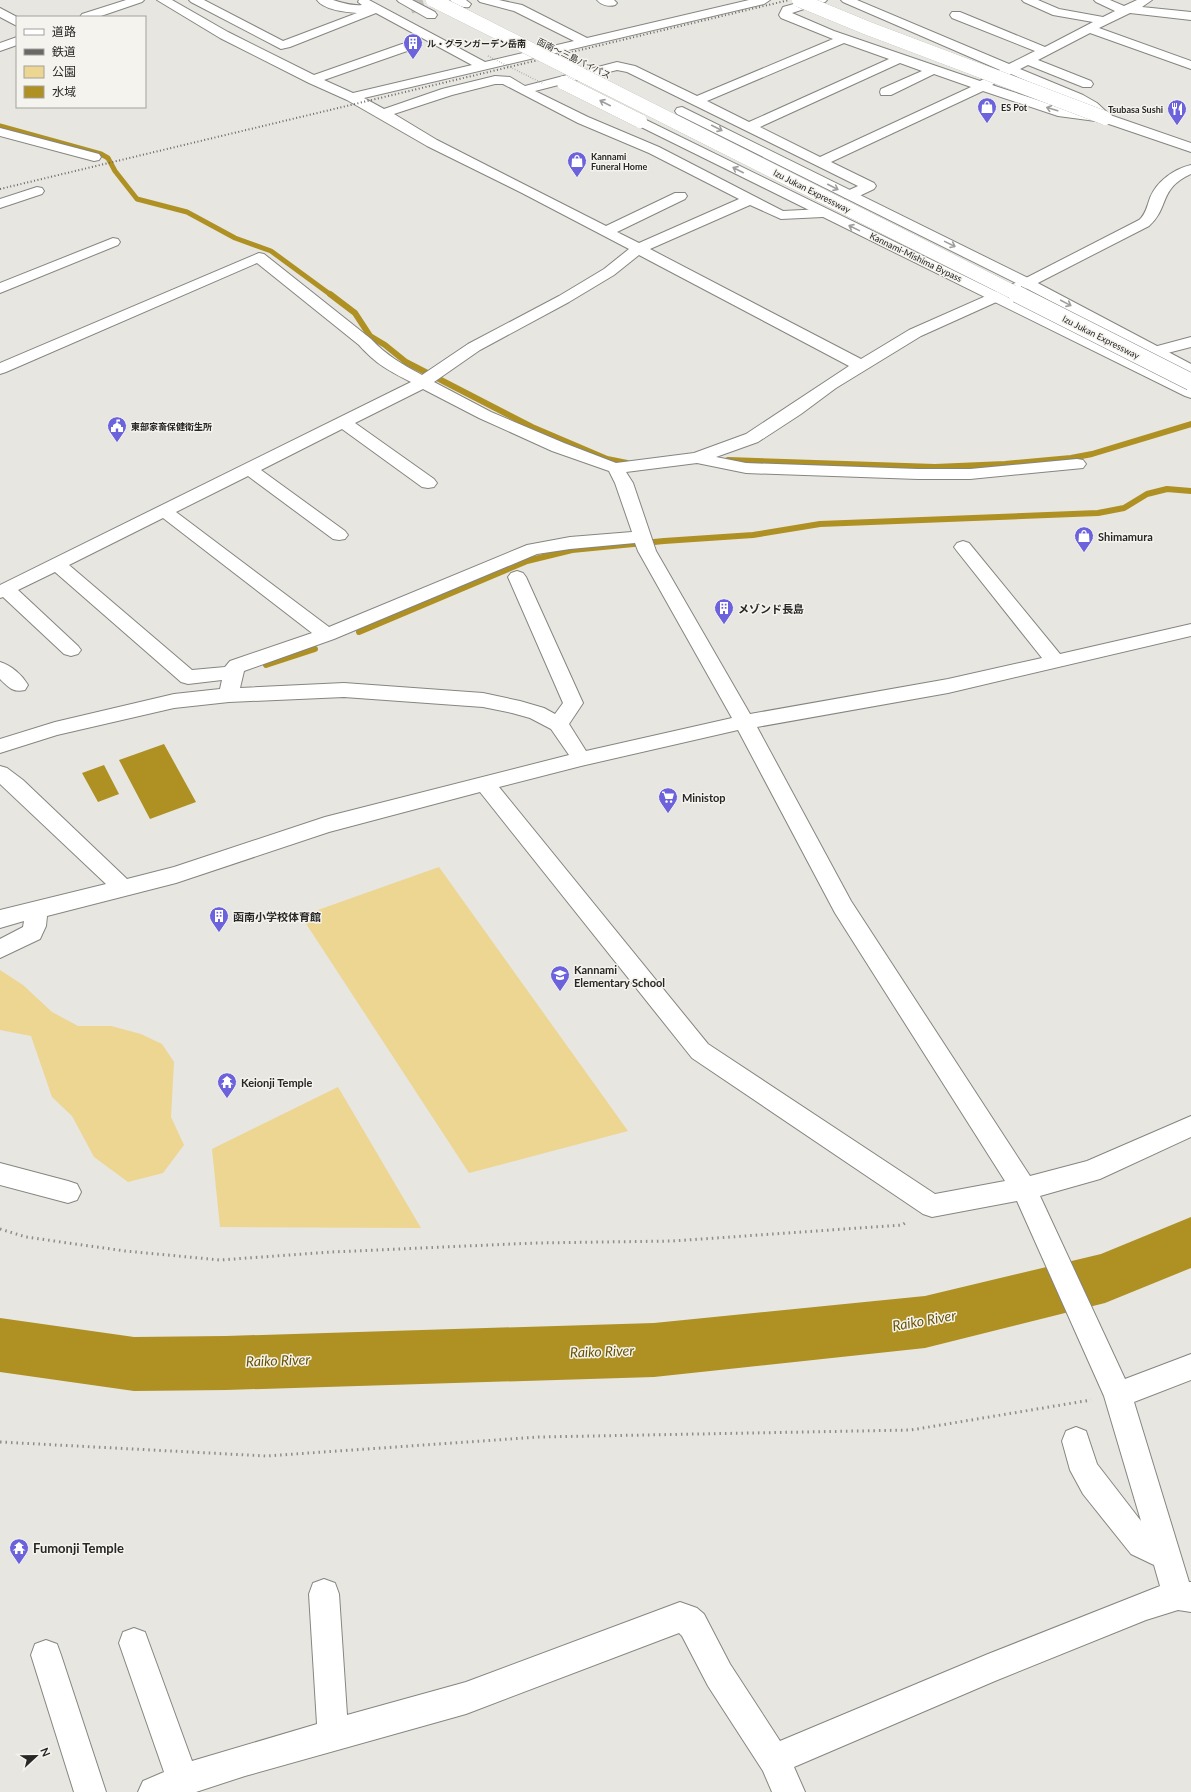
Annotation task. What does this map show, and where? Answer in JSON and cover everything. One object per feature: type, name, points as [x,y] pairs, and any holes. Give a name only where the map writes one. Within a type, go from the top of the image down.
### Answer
[{"type":"main road","points":[[89,16],[138,0]]},
{"type":"main road","points":[[163,0],[224,35],[313,80],[352,97],[432,144],[638,249],[861,366]]},
{"type":"main road","points":[[195,0],[281,45],[375,8]]},
{"type":"main road","points":[[323,0],[333,5],[348,8],[375,8]]},
{"type":"main road","points":[[360,0],[388,15],[486,61]]},
{"type":"main road","name":"Izu Jukan Expressway","points":[[433,0],[1191,382]]},
{"type":"main road","points":[[484,0],[518,8],[586,42]]},
{"type":"main road","points":[[799,0],[867,28],[1104,118],[1191,148]]},
{"type":"main road","points":[[821,0],[787,10],[785,15],[843,39],[899,59],[1063,113],[1104,118]]},
{"type":"main road","points":[[846,0],[1078,98],[1092,106],[1104,118]]},
{"type":"main road","points":[[1028,0],[1056,12],[1088,16],[1105,21]]},
{"type":"main road","points":[[1100,0],[1128,10],[1191,16]]},
{"type":"main road","points":[[820,162],[982,86],[1045,51],[1146,0]]},
{"type":"main road","points":[[352,97],[486,61],[586,42],[754,1]]},
{"type":"main road","name":"函南～三島バイパス","points":[[460,2],[619,80]]},
{"type":"main road","points":[[518,8],[536,2]]},
{"type":"main road","points":[[388,15],[406,4],[445,22]]},
{"type":"main road","points":[[0,12],[16,21]]},
{"type":"main road","points":[[956,15],[1045,51]]},
{"type":"main road","points":[[1089,29],[1191,65]]},
{"type":"main road","points":[[697,101],[843,39]]},
{"type":"main road","points":[[313,80],[406,47]]},
{"type":"main road","points":[[501,50],[537,73]]},
{"type":"main road","points":[[749,127],[899,59]]},
{"type":"main road","points":[[1028,60],[1087,84]]},
{"type":"main road","points":[[523,90],[617,66],[631,69],[870,186],[850,195]]},
{"type":"main road","points":[[886,92],[933,70]]},
{"type":"main road","name":"Kannami-Mishima Bypass","points":[[537,73],[640,121],[823,213],[997,296],[1191,393]]},
{"type":"main road","points":[[383,114],[447,92],[495,80],[506,80],[583,120],[654,150],[781,215],[823,213]]},
{"type":"main road","points":[[668,104],[1028,283],[1191,370]]},
{"type":"main road","points":[[0,132],[94,157]]},
{"type":"main road","points":[[0,369],[259,257],[365,342],[378,356],[422,383],[504,424],[558,447],[615,468],[697,458],[752,438],[765,431],[861,366],[915,333],[1028,283],[1149,220],[1161,190],[1181,173],[1191,169]]},
{"type":"main road","points":[[0,204],[37,191]]},
{"type":"main road","points":[[605,232],[680,196]]},
{"type":"main road","points":[[71,650],[3,590],[422,383],[474,347],[564,299],[609,272],[638,249],[751,199]]},
{"type":"main road","points":[[0,288],[113,242]]},
{"type":"main road","points":[[1156,351],[1191,342]]},
{"type":"main road","points":[[343,422],[428,483]]},
{"type":"main road","points":[[697,458],[746,468],[918,474],[970,474],[1077,464]]},
{"type":"main road","points":[[615,468],[624,483],[647,551],[744,722],[843,907],[1024,1189],[1118,1395],[1166,1554],[1184,1596],[1146,1605],[988,1669],[774,1760]]},
{"type":"main road","points":[[249,469],[339,535]]},
{"type":"main road","points":[[164,511],[327,635]]},
{"type":"main road","points":[[229,695],[232,673],[238,666],[327,635],[533,550],[570,543],[641,537]]},
{"type":"main road","points":[[963,547],[1055,661]]},
{"type":"main road","points":[[56,564],[188,677],[232,673]]},
{"type":"main road","points":[[517,578],[573,703],[558,724]]},
{"type":"main road","points":[[0,919],[176,875],[325,825],[581,759],[744,722],[948,686],[1191,630]]},
{"type":"main road","points":[[0,668],[18,685]]},
{"type":"main road","points":[[0,746],[55,729],[174,701],[229,695],[344,690],[475,700],[513,706],[537,713],[558,724],[570,738],[581,759]]},
{"type":"main road","points":[[0,773],[16,785],[122,888]]},
{"type":"main road","points":[[484,783],[700,1051],[932,1206],[1024,1189],[1090,1172],[1191,1126]]},
{"type":"main road","points":[[0,949],[32,933],[35,926],[36,911]]},
{"type":"main road","points":[[0,1174],[68,1192]]},
{"type":"main road","points":[[1118,1395],[1191,1367]]},
{"type":"main road","points":[[1076,1441],[1084,1470],[1093,1484],[1141,1544],[1166,1554]]},
{"type":"main road","points":[[324,1594],[333,1736]]},
{"type":"main road","points":[[154,1792],[183,1780],[466,1698],[680,1617],[686,1619],[693,1625],[719,1675],[774,1760],[789,1792]]},
{"type":"main road","points":[[134,1643],[183,1780]]},
{"type":"main road","points":[[46,1655],[90,1792]]},
{"type":"path","points":[[486,61],[537,73]]},
{"type":"path","points":[[0,1229],[26,1236],[125,1251],[220,1260],[331,1252],[535,1243],[673,1241],[902,1224],[932,1206]]},
{"type":"path","points":[[0,1442],[266,1456],[539,1438],[911,1430],[1118,1395]]},
{"type":"green space","points":[[439,867],[628,1131],[469,1173],[301,916]]},
{"type":"green space","points":[[0,970],[23,985],[52,1012],[78,1026],[111,1026],[141,1034],[162,1044],[174,1062],[171,1117],[184,1145],[163,1173],[128,1182],[94,1157],[72,1116],[52,1097],[31,1036],[0,1030]]},
{"type":"green space","points":[[338,1087],[421,1228],[220,1227],[212,1149]]},
{"type":"water","points":[[164,744],[196,802],[150,819],[119,760]]},
{"type":"water","points":[[104,765],[119,794],[98,802],[82,773]]},
{"type":"waterway","points":[[0,126],[101,154],[108,158],[115,171],[137,199],[187,212],[235,238],[271,251],[331,295]]},
{"type":"waterway","points":[[330,294],[355,313],[370,336],[385,345],[406,362],[532,427],[607,459],[627,463]]},
{"type":"waterway","points":[[728,460],[935,467],[1005,464],[1071,458],[1092,454],[1191,424]]},
{"type":"waterway","points":[[359,632],[527,561],[572,550],[664,541],[753,535],[820,524],[1098,513],[1124,508],[1147,494],[1167,489],[1191,491]]},
{"type":"waterway","points":[[266,665],[315,649]]},
{"type":"waterway","name":"Raiko River","points":[[0,1345],[134,1364],[226,1363],[654,1350],[925,1322],[1105,1278],[1191,1242]]},
{"type":"tunnel","points":[[410,7],[429,0]]},
{"type":"railway","points":[[0,189],[789,0]]},
{"type":"place","name":"ル・グランガーデン岳南","points":[[413,60]]},
{"type":"place","name":"ES Pot","points":[[987,124]]},
{"type":"place","name":"Tsubasa Sushi","points":[[1177,126]]},
{"type":"place","name":"Kannami Funeral Home","points":[[577,178]]},
{"type":"place","name":"東部家畜保健衛生所","points":[[117,443]]},
{"type":"place","name":"Shimamura","points":[[1084,553]]},
{"type":"place","name":"メゾンド長島","points":[[724,625]]},
{"type":"place","name":"Ministop","points":[[668,814]]},
{"type":"place","name":"函南小学校体育館","points":[[219,933]]},
{"type":"place","name":"Kannami Elementary School","points":[[560,992]]},
{"type":"place","name":"Keionji Temple","points":[[227,1099]]},
{"type":"place","name":"Fumonji Temple","points":[[19,1565]]}]
